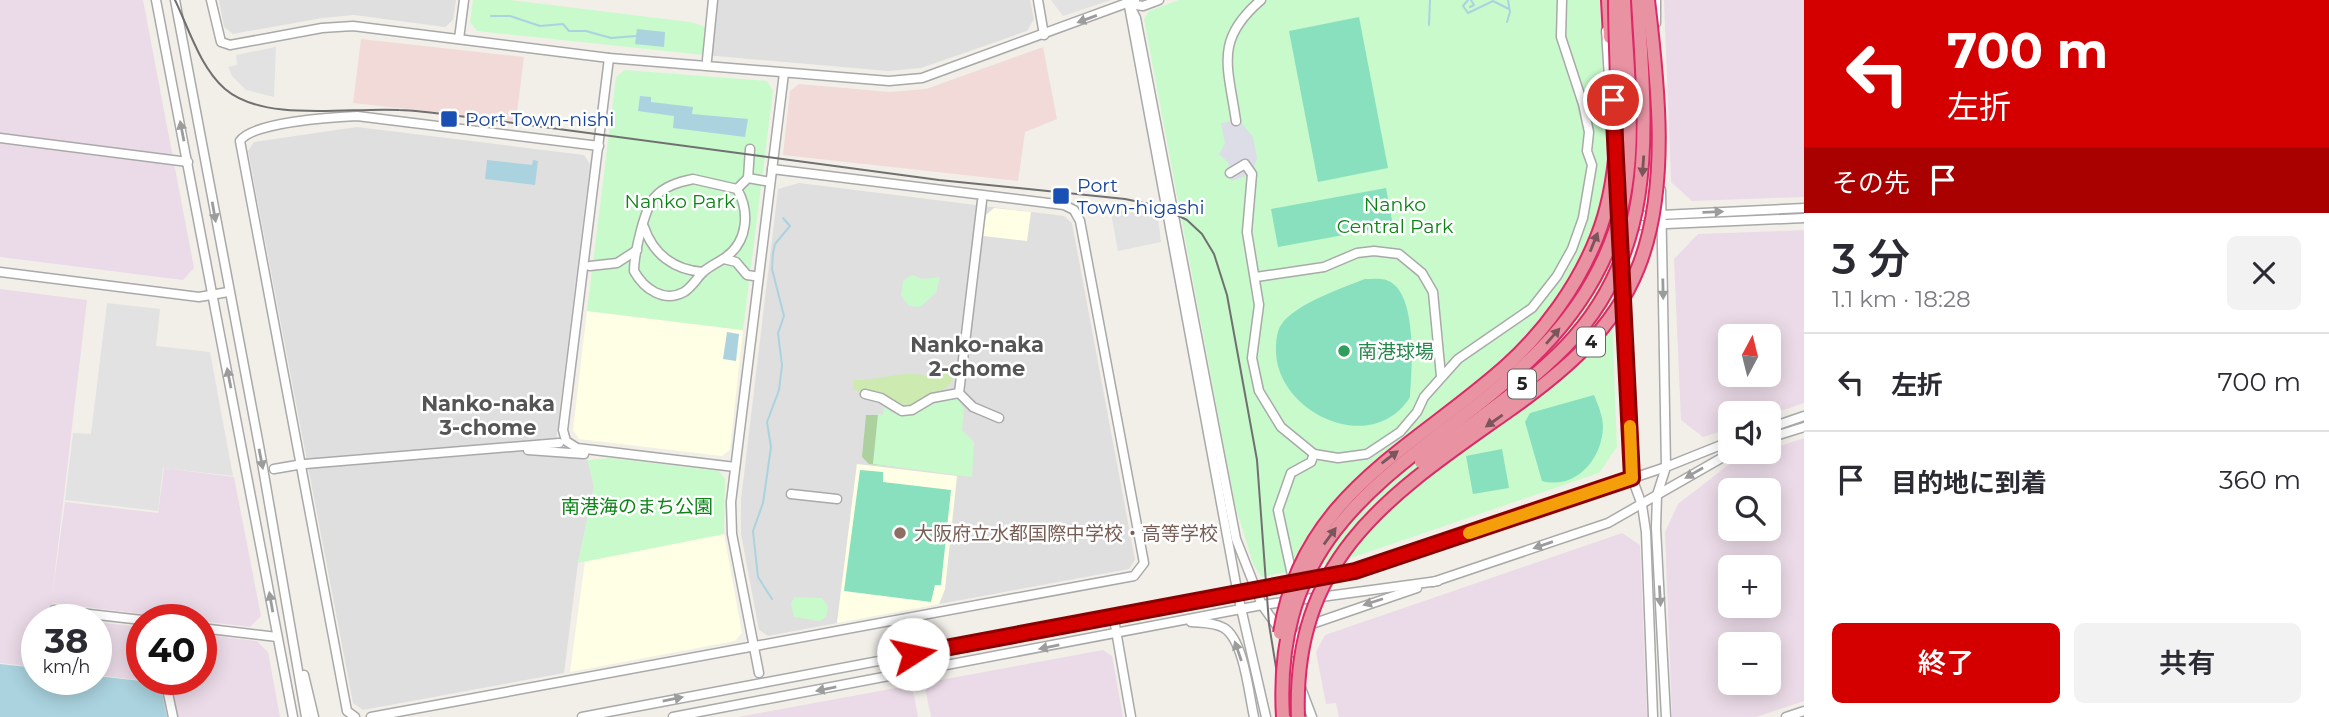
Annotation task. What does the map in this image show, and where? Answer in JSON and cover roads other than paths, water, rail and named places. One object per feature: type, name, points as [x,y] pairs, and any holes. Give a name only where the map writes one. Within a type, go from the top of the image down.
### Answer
[{"type":"highway","points":[[1606,0],[1616,181]]},
{"type":"highway","name":"4","points":[[1277,717],[1275,673],[1284,611],[1299,564],[1321,526],[1378,466],[1486,383],[1520,353],[1559,305],[1590,252],[1607,201],[1616,149],[1618,103],[1615,0]]},
{"type":"highway","name":"5","points":[[1283,717],[1283,664],[1289,626],[1303,582],[1322,547],[1371,487],[1502,386],[1534,357],[1570,317],[1597,273],[1618,222],[1627,169],[1629,114],[1624,0]]},
{"type":"highway","name":"5","points":[[1297,717],[1295,678],[1305,619],[1324,572],[1350,531],[1399,479],[1537,373],[1566,346],[1591,316],[1620,267],[1638,208],[1643,170],[1644,107],[1638,0]]},
{"type":"highway","points":[[1652,0],[1656,34]]},
{"type":"highway","name":"4","points":[[1297,717],[1301,664],[1311,620],[1327,580],[1358,531],[1401,488],[1570,363],[1612,316],[1633,281],[1652,223],[1657,177],[1652,0]]},
{"type":"street","points":[[156,0],[293,717]]},
{"type":"street","points":[[175,0],[289,611],[306,717]]},
{"type":"street","points":[[211,0],[217,34],[221,42],[230,45],[321,27],[353,26],[609,58],[889,81],[922,78],[1131,1],[1143,6],[1159,0]]},
{"type":"street","points":[[459,39],[464,0]]},
{"type":"street","points":[[707,60],[713,0]]},
{"type":"street","points":[[1038,0],[1044,35]]},
{"type":"street","points":[[1236,121],[1227,58],[1228,40],[1244,14],[1261,0]]},
{"type":"street","points":[[1230,173],[1245,164],[1252,174],[1247,233],[1259,305],[1253,341],[1254,377],[1269,411],[1281,427],[1314,454],[1350,457],[1367,454],[1385,444],[1417,412],[1441,376],[1458,359],[1532,308],[1557,276],[1572,249],[1583,218],[1592,165],[1587,151],[1589,132],[1583,104],[1561,37],[1562,0]]},
{"type":"street","points":[[1606,0],[1621,226],[1632,478],[1642,505],[1646,531],[1653,717]]},
{"type":"street","points":[[1131,1],[1236,539],[1262,605],[1293,652],[1305,717]]},
{"type":"street","points":[[1131,1],[1132,32],[1238,595],[1266,717]]},
{"type":"street","points":[[1656,34],[1666,467],[1657,495],[1666,717]]},
{"type":"street","points":[[609,58],[563,430],[566,441],[577,448],[735,467]]},
{"type":"street","points":[[759,673],[732,534],[731,502],[784,73]]},
{"type":"street","points":[[355,717],[347,711],[240,141],[252,131],[328,117],[358,116],[599,146]]},
{"type":"street","points":[[0,138],[188,162]]},
{"type":"street","points":[[737,189],[748,178],[750,149]]},
{"type":"street","points":[[371,717],[1134,576],[1144,563],[1080,221],[1074,209],[1064,205],[772,169]]},
{"type":"street","points":[[748,178],[765,181]]},
{"type":"street","points":[[736,249],[703,272],[684,292],[660,295],[649,289],[635,271],[637,250],[655,197],[677,182],[706,180],[737,189]]},
{"type":"street","points":[[736,262],[736,249],[745,227],[745,210],[737,189]]},
{"type":"street","points":[[959,393],[982,201]]},
{"type":"street","points":[[1620,216],[1804,208]]},
{"type":"street","points":[[1621,226],[1804,218]]},
{"type":"street","points":[[644,227],[655,250],[668,260],[689,271],[703,272]]},
{"type":"street","points":[[590,266],[617,263],[637,250]]},
{"type":"street","points":[[1256,277],[1324,267],[1357,253],[1374,251],[1399,254],[1422,273],[1433,292],[1441,376]]},
{"type":"street","points":[[724,258],[736,262],[747,275],[754,276]]},
{"type":"street","points":[[0,272],[199,297],[228,292]]},
{"type":"street","points":[[866,394],[881,398],[902,411],[912,410],[932,398],[959,393]]},
{"type":"street","points":[[959,393],[973,407],[999,418]]},
{"type":"street","points":[[1781,424],[1804,416]]},
{"type":"street","points":[[1781,434],[1804,427]]},
{"type":"street","points":[[274,469],[301,464],[559,443]]},
{"type":"street","points":[[582,717],[1114,619],[1355,571],[1666,467],[1718,446]]},
{"type":"street","points":[[518,448],[570,455],[584,454]]},
{"type":"street","points":[[1292,575],[1278,510],[1292,473],[1311,462],[1314,454]]},
{"type":"street","points":[[1293,652],[1300,632],[1314,622],[1608,523],[1718,460]]},
{"type":"street","points":[[791,494],[837,499]]},
{"type":"street","points":[[673,717],[1262,605],[1438,581]]},
{"type":"street","points":[[289,611],[314,717]]},
{"type":"street","points":[[1114,619],[1131,717]]},
{"type":"street","points":[[1183,621],[1214,624],[1231,634],[1240,654],[1254,717]]},
{"type":"street","points":[[217,630],[277,637]]},
{"type":"street","points":[[1298,678],[1312,717]]},
{"type":"street","points":[[168,695],[173,717]]},
{"type":"street","points":[[1786,717],[1804,711]]},
{"type":"water","points":[[637,29],[665,32],[664,47],[635,44]]},
{"type":"water","points":[[640,96],[651,97],[651,102],[693,107],[692,114],[748,119],[745,137],[673,128],[674,116],[638,111]]},
{"type":"water","points":[[487,160],[532,165],[533,160],[538,161],[535,185],[485,179]]},
{"type":"water","points":[[727,332],[739,334],[736,361],[723,359]]},
{"type":"water","points":[[0,664],[21,666],[21,695],[112,695],[112,678],[126,679],[126,695],[162,695],[167,717],[0,717]]},
{"type":"waterway","points":[[1429,25],[1430,0]]},
{"type":"waterway","points":[[1468,0],[1463,6],[1468,13],[1493,1],[1509,9]]},
{"type":"waterway","points":[[1470,7],[1474,5],[1471,0]]},
{"type":"waterway","points":[[1507,22],[1510,12],[1508,0]]},
{"type":"waterway","points":[[491,16],[510,16],[540,26],[563,24],[569,31],[586,31],[611,38],[636,36]]},
{"type":"waterway","points":[[772,599],[758,577],[753,531],[763,503],[771,447],[767,422],[779,390],[782,365],[778,333],[784,316],[772,269],[775,244],[790,226],[783,218]]},
{"type":"tram line","points":[[175,0],[202,59],[216,80],[242,100],[262,106],[284,110],[399,110],[442,114],[939,180],[1125,199],[1159,206],[1187,220],[1202,234],[1214,254],[1227,295],[1257,460],[1269,624],[1284,717]]},
{"type":"place","name":"Port Town-nishi","points":[[449,119]]},
{"type":"place","name":"Port Town-higashi","points":[[1061,196]]},
{"type":"place","name":"南港球場","points":[[1344,351]]},
{"type":"place","name":"大阪府立水都国際中学校・高等学校","points":[[900,533]]},
{"type":"district","name":"Nanko-naka 2-chome","points":[[977,356]]},
{"type":"district","name":"Nanko-naka 3-chome","points":[[488,415]]},
{"type":"park label","name":"Nanko Park","points":[[680,201]]},
{"type":"park label","name":"Nanko Central Park","points":[[1395,215]]},
{"type":"park label","name":"南港海のまち公園","points":[[637,506]]}]
